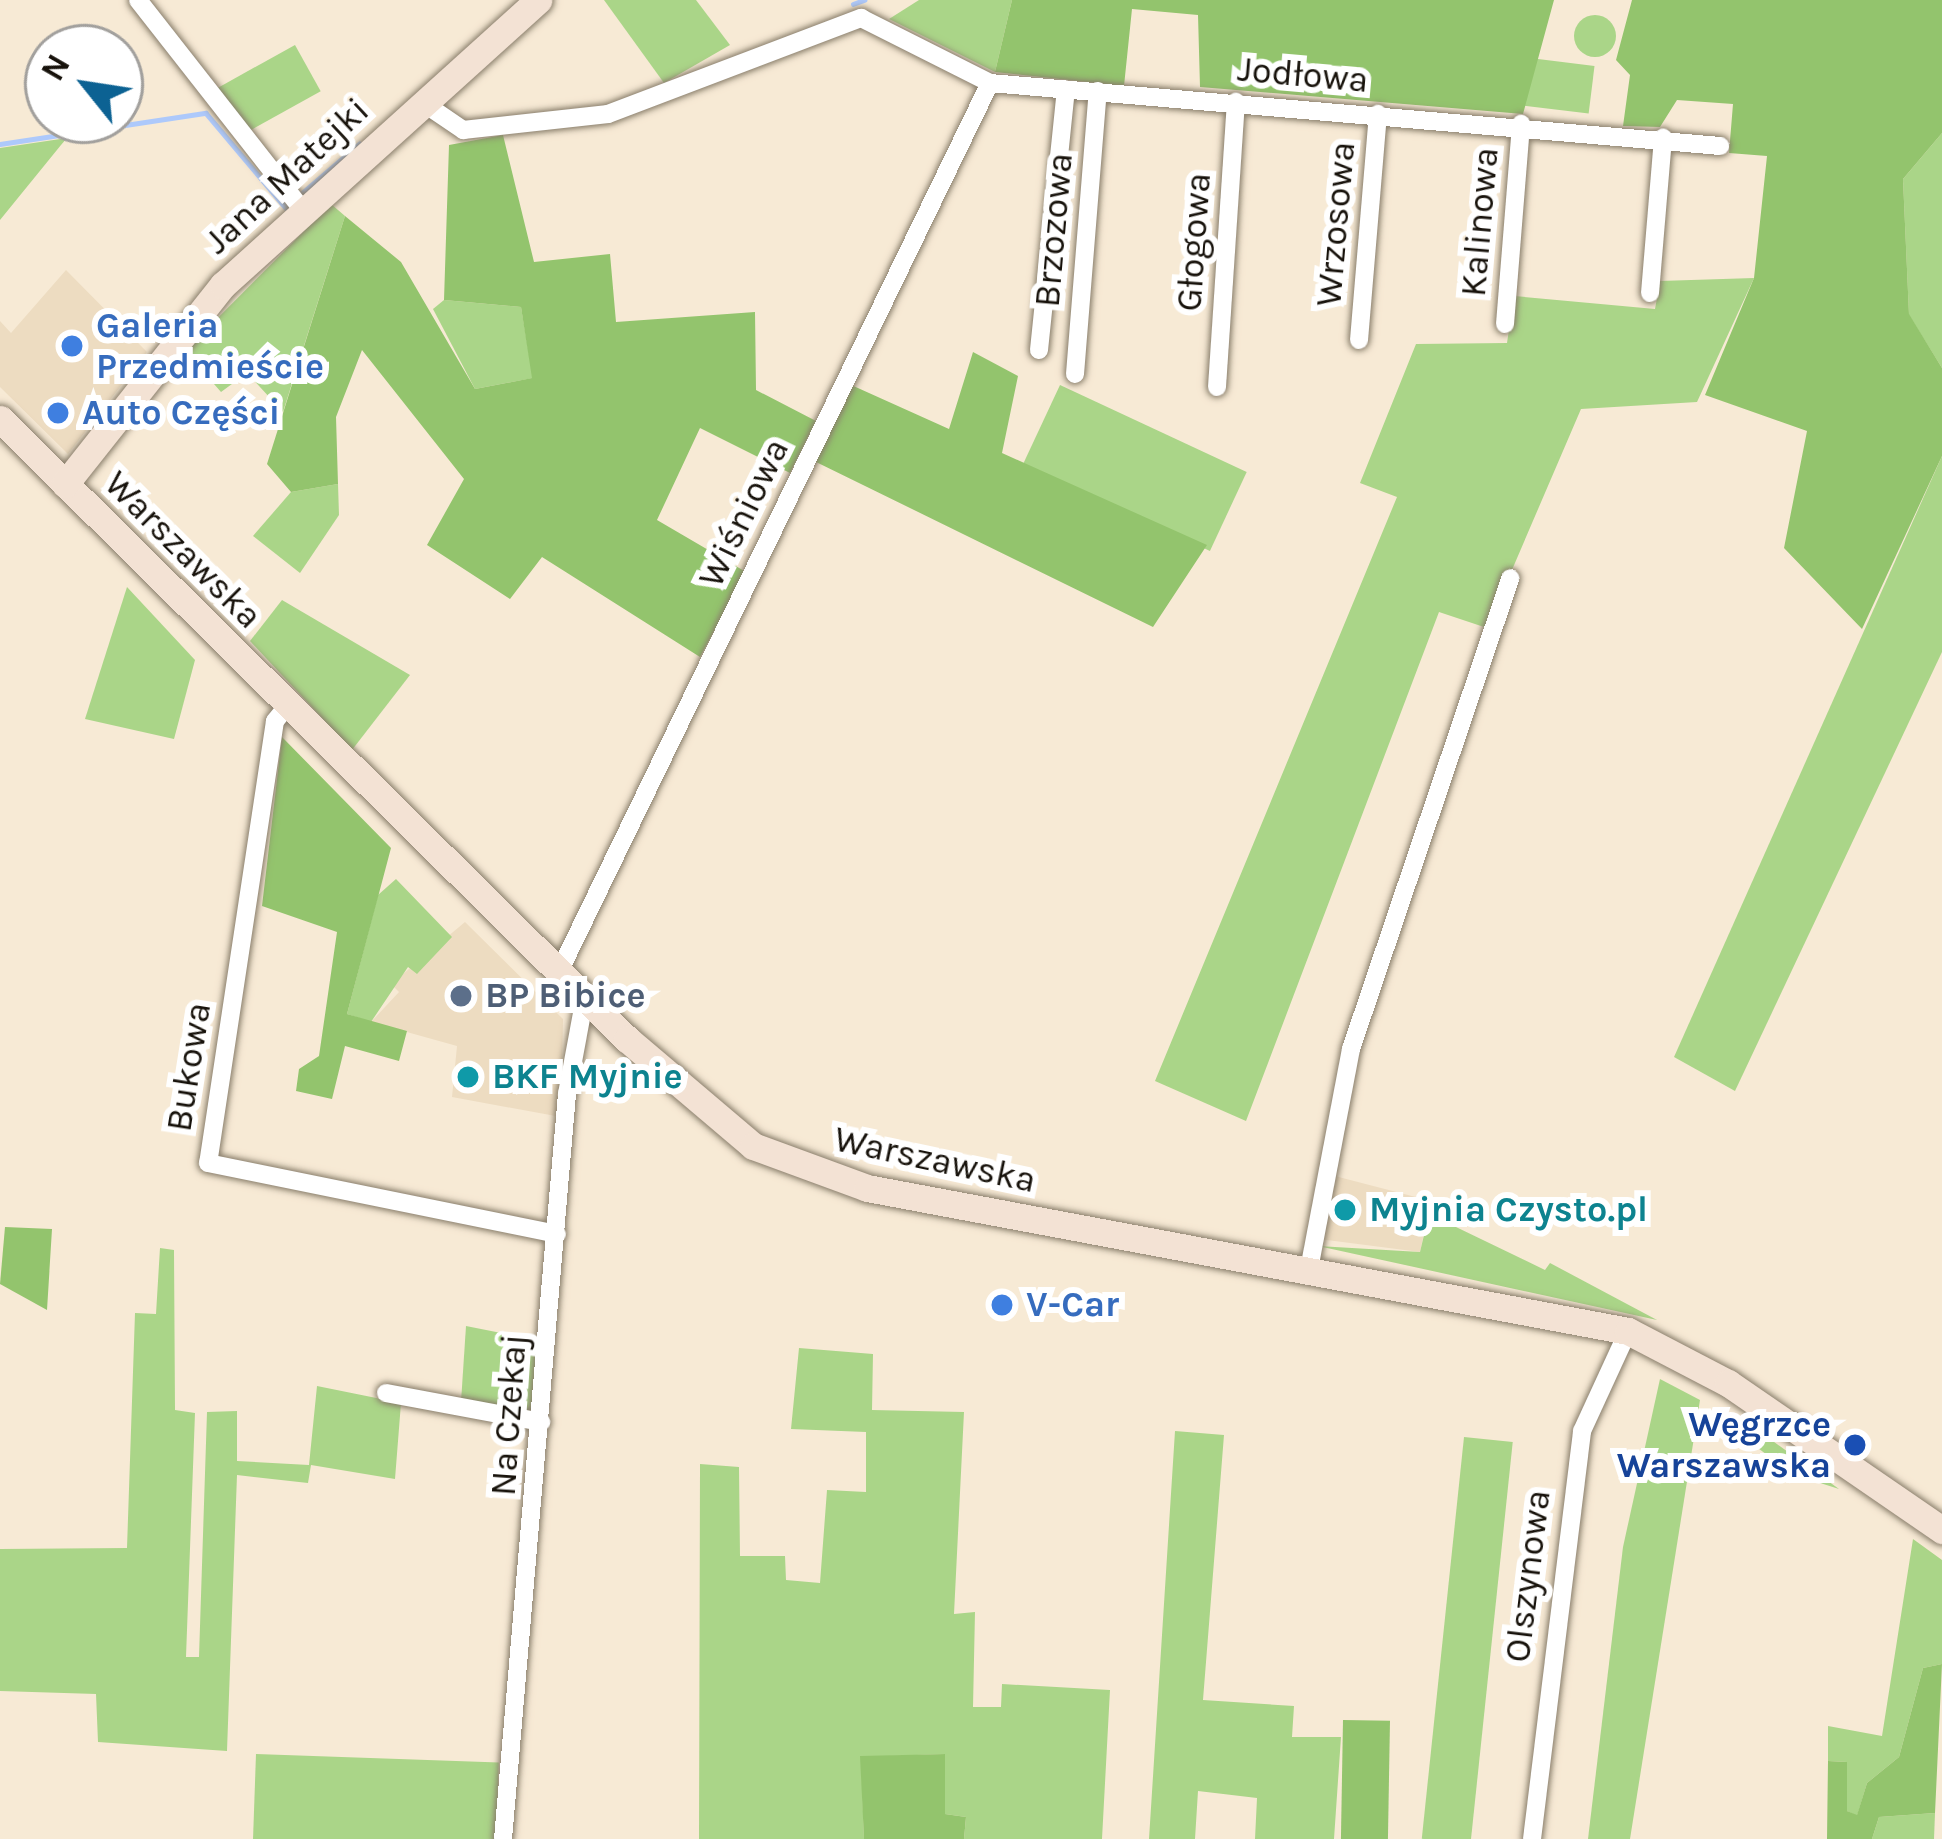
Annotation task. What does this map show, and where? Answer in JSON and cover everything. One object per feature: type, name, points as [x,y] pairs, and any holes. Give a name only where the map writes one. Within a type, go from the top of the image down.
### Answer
[{"type":"main road","name":"Jana Matejki","points":[[65,484],[183,332],[301,208],[538,0]]},
{"type":"main road","name":"Warszawska","points":[[0,419],[559,972],[718,1122],[819,1175],[1310,1264],[1628,1331],[1728,1383],[1942,1530]]},
{"type":"street","points":[[138,0],[301,208]]},
{"type":"street","name":"Jodłowa","points":[[422,102],[463,130],[608,114],[818,28],[861,18],[990,83],[1522,124],[1720,146]]},
{"type":"street","name":"Wiśniowa","points":[[559,972],[990,83]]},
{"type":"street","name":"Brzozowa","points":[[1040,350],[1066,89]]},
{"type":"street","name":"Brzozowa","points":[[1076,374],[1098,91]]},
{"type":"street","name":"Głogowa","points":[[1217,387],[1236,102]]},
{"type":"street","name":"Wrzosowa","points":[[1359,340],[1378,114]]},
{"type":"street","name":"Kalinowa","points":[[1505,324],[1522,124]]},
{"type":"street","points":[[1650,293],[1663,138]]},
{"type":"street","points":[[1310,1264],[1351,1049],[1510,578]]},
{"type":"street","name":"Bukowa","points":[[288,705],[275,721],[208,1163],[557,1234]]},
{"type":"street","name":"Na Czekaj","points":[[503,1839],[557,1234],[585,997]]},
{"type":"street","name":"Olszynowa","points":[[1532,1839],[1575,1467],[1628,1331]]},
{"type":"street","points":[[386,1393],[541,1422]]},
{"type":"shaded area","points":[[66,270],[147,352],[68,454],[0,387],[0,321],[11,333]]},
{"type":"shaded area","points":[[465,922],[563,1019],[561,1117],[452,1097],[457,1046],[371,1022],[399,992],[391,984]]},
{"type":"shaded area","points":[[1331,1175],[1431,1201],[1420,1252],[1319,1239]]},
{"type":"green space","points":[[604,0],[696,0],[730,45],[664,83]]},
{"type":"green space","points":[[919,0],[1012,0],[995,72],[889,19]]},
{"type":"green space","points":[[1012,0],[1554,0],[1523,114],[1200,87],[1198,15],[1132,9],[1124,86],[995,72]]},
{"type":"green space","points":[[1632,0],[1942,0],[1942,133],[1903,179],[1909,314],[1942,368],[1942,456],[1862,629],[1784,548],[1807,431],[1705,395],[1754,278],[1767,156],[1729,153],[1733,104],[1677,100],[1660,127],[1623,126],[1630,75],[1616,60]]},
{"type":"green space","points":[[1595,15],[1610,21],[1616,36],[1610,51],[1595,57],[1580,51],[1574,36],[1580,21]]},
{"type":"green space","points":[[295,45],[321,91],[243,135],[217,88]]},
{"type":"green space","points":[[1530,58],[1595,66],[1589,114],[1524,106]]},
{"type":"green space","points":[[1942,133],[1942,368],[1909,315],[1903,179]]},
{"type":"green space","points":[[503,135],[534,262],[610,254],[616,322],[755,312],[756,390],[816,421],[790,473],[700,428],[657,520],[746,572],[700,657],[542,557],[510,599],[427,545],[464,479],[362,350],[336,417],[338,484],[291,492],[267,464],[345,216],[401,262],[475,389],[532,378],[521,307],[444,300],[449,145]]},
{"type":"green space","points":[[62,144],[0,220],[0,148]]},
{"type":"green space","points":[[331,204],[345,216],[283,412],[247,373],[221,392],[185,351]]},
{"type":"green space","points":[[1754,278],[1697,402],[1581,409],[1487,628],[1439,612],[1246,1121],[1155,1081],[1397,497],[1360,483],[1416,344],[1507,343],[1514,296],[1655,309],[1660,281]]},
{"type":"green space","points":[[444,300],[521,307],[533,378],[475,389],[433,309]]},
{"type":"green space","points":[[973,352],[1018,376],[1002,453],[1207,545],[1153,627],[814,461],[849,384],[949,429]]},
{"type":"green space","points":[[1060,385],[1247,472],[1210,551],[1023,464]]},
{"type":"green space","points":[[1942,456],[1942,652],[1735,1091],[1674,1057]]},
{"type":"green space","points":[[338,484],[339,515],[300,573],[253,536],[291,492]]},
{"type":"green space","points":[[127,587],[195,660],[174,739],[85,719]]},
{"type":"green space","points":[[282,600],[410,675],[352,750],[250,641]]},
{"type":"green space","points":[[282,737],[391,848],[347,1014],[407,1031],[399,1061],[345,1046],[332,1099],[296,1091],[299,1069],[319,1056],[337,932],[262,906]]},
{"type":"green space","points":[[396,879],[452,937],[417,974],[408,967],[371,1022],[347,1014],[378,895]]},
{"type":"green space","points":[[1429,1214],[1545,1270],[1550,1263],[1657,1320],[1318,1246],[1420,1252]]},
{"type":"green space","points":[[5,1227],[52,1229],[47,1310],[0,1284]]},
{"type":"green space","points":[[160,1248],[174,1250],[175,1410],[195,1413],[186,1657],[199,1657],[207,1412],[237,1411],[237,1461],[309,1465],[317,1386],[401,1403],[395,1479],[311,1465],[308,1483],[237,1475],[227,1751],[98,1742],[96,1694],[0,1691],[0,1549],[127,1548],[135,1313],[156,1314]]},
{"type":"green space","points":[[466,1326],[541,1341],[535,1414],[461,1402]]},
{"type":"green space","points":[[799,1348],[873,1354],[872,1410],[964,1412],[954,1614],[975,1612],[973,1707],[1001,1707],[1002,1684],[1110,1690],[1102,1839],[964,1839],[966,1817],[945,1814],[944,1754],[861,1757],[864,1839],[699,1839],[700,1464],[739,1467],[740,1556],[785,1556],[786,1580],[820,1583],[827,1490],[866,1492],[866,1432],[791,1429]]},
{"type":"green space","points":[[1660,1379],[1700,1400],[1630,1839],[1588,1839],[1623,1547]]},
{"type":"green space","points":[[1752,1426],[1839,1489],[1792,1474],[1746,1439]]},
{"type":"green space","points":[[1175,1431],[1224,1435],[1203,1700],[1294,1706],[1292,1737],[1341,1737],[1334,1839],[1255,1839],[1257,1798],[1198,1791],[1195,1839],[1149,1839]]},
{"type":"green space","points":[[1464,1437],[1513,1442],[1471,1839],[1422,1839]]},
{"type":"green space","points":[[1913,1539],[1942,1560],[1942,1664],[1923,1668],[1899,1757],[1867,1783],[1857,1816],[1847,1811],[1847,1762],[1828,1761],[1828,1726],[1882,1736]]},
{"type":"green space","points":[[1942,1664],[1935,1813],[1879,1817],[1872,1839],[1827,1839],[1828,1761],[1847,1762],[1847,1811],[1857,1815],[1867,1783],[1899,1757],[1923,1668]]},
{"type":"green space","points":[[1343,1720],[1390,1721],[1388,1839],[1341,1839]]},
{"type":"green space","points":[[256,1754],[499,1762],[496,1839],[253,1839]]},
{"type":"green space","points":[[945,1754],[945,1814],[966,1817],[964,1839],[864,1839],[860,1756]]},
{"type":"green space","points":[[1935,1813],[1934,1839],[1872,1839],[1879,1817]]},
{"type":"waterway","points":[[853,4],[864,0]]},
{"type":"waterway","points":[[0,144],[206,113],[286,208]]},
{"type":"waterway","points":[[301,194],[359,144]]},
{"type":"place","name":"Galeria Przedmieście","points":[[72,346]]},
{"type":"place","name":"Auto Części","points":[[58,413]]},
{"type":"place","name":"BP Bibice","points":[[461,996]]},
{"type":"place","name":"BKF Myjnie","points":[[468,1077]]},
{"type":"place","name":"Myjnia Czysto.pl","points":[[1345,1210]]},
{"type":"place","name":"V-Car","points":[[1002,1305]]},
{"type":"place","name":"Węgrzce Warszawska","points":[[1855,1445]]}]
